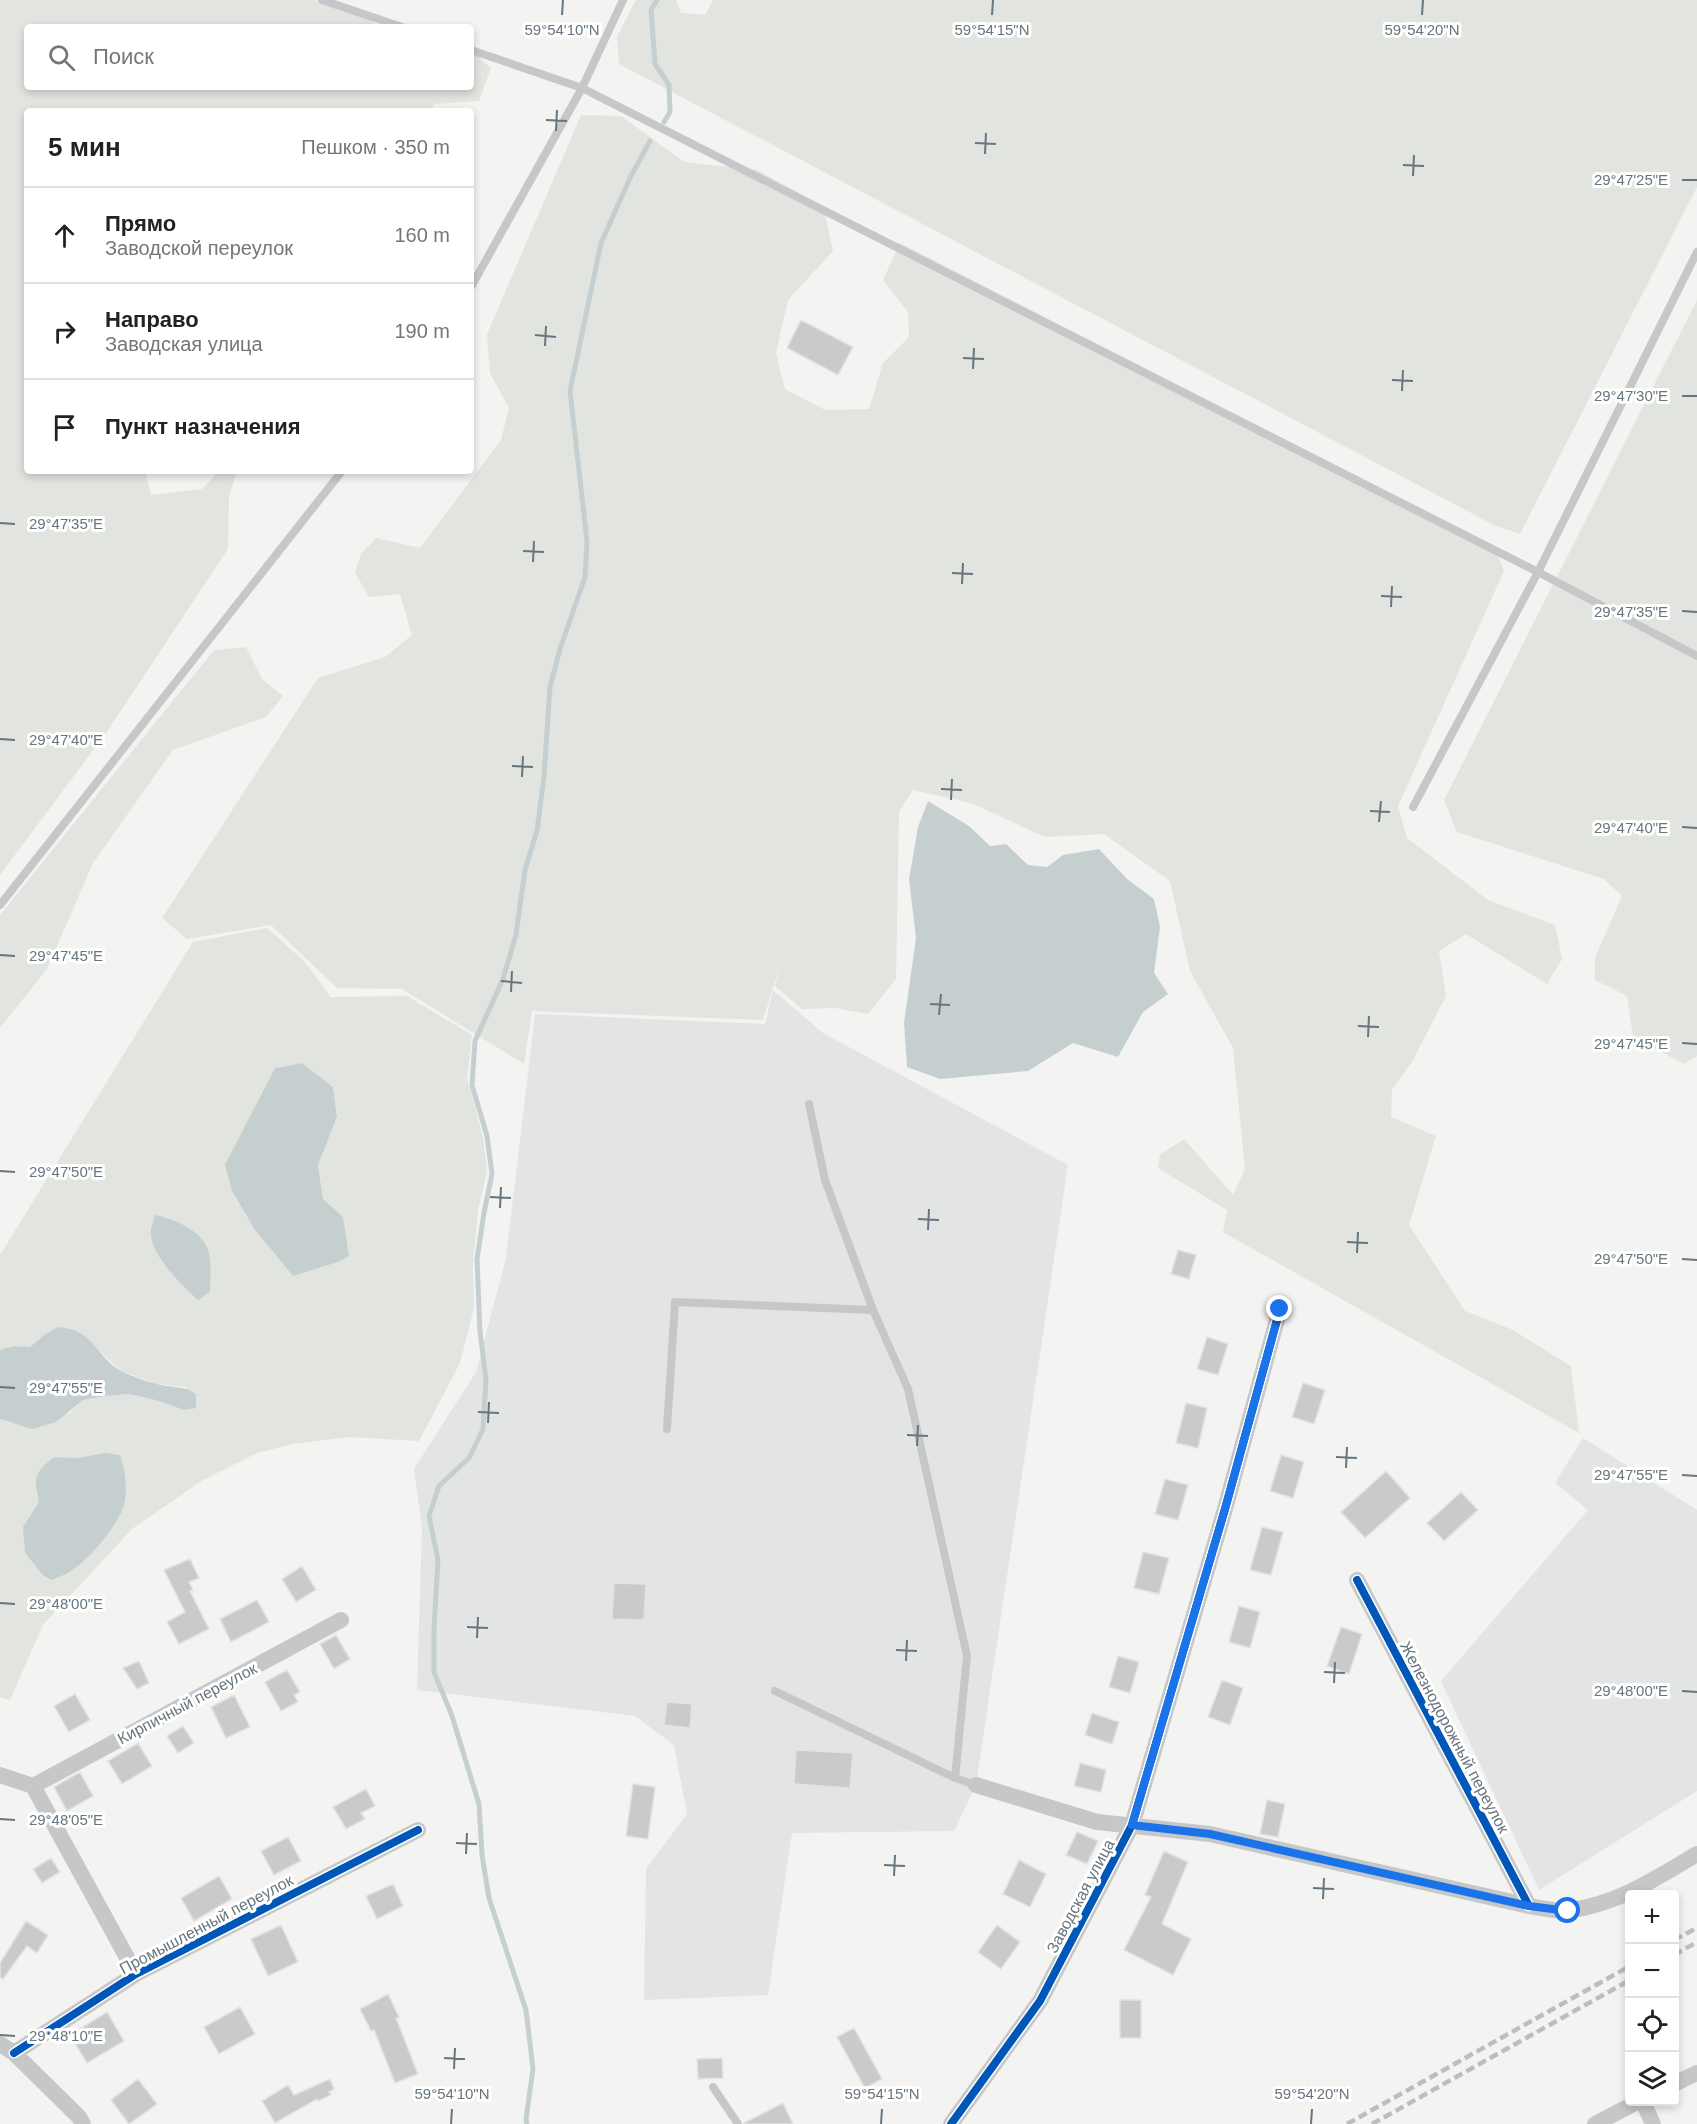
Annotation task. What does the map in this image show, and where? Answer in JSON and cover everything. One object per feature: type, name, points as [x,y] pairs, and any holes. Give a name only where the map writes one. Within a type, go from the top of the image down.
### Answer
[{"type":"street","name":"Заводская улица","points":[[951,2124],[1040,2001],[1132,1825],[1225,1509],[1280,1309]]},
{"type":"street","name":"Железнодорожный переулок","points":[[1357,1580],[1529,1906]]},
{"type":"street","name":"Кирпичный переулок","points":[[33,1786],[341,1620]]},
{"type":"street","points":[[0,1775],[33,1786],[136,1974]]},
{"type":"street","points":[[976,1785],[1097,1822],[1210,1834],[1529,1906],[1568,1911],[1597,1905],[1644,1885],[1697,1854]]},
{"type":"street","name":"Промышленный переулок","points":[[7,2049],[136,1974],[418,1830]]},
{"type":"street","points":[[7,2049],[79,2117],[83,2124]]},
{"type":"street","points":[[1679,2082],[1697,2073]]},
{"type":"street","points":[[1595,2124],[1629,2106]]},
{"type":"street","points":[[1645,2106],[1653,2124]]},
{"type":"lane","points":[[322,0],[393,24]]},
{"type":"lane","points":[[474,282],[582,88],[623,0]]},
{"type":"lane","points":[[474,51],[582,88],[1538,572],[1697,656]]},
{"type":"lane","points":[[1413,807],[1538,572],[1697,252]]},
{"type":"lane","points":[[0,905],[340,474]]},
{"type":"lane","points":[[809,1104],[825,1180],[873,1310],[908,1389],[967,1656],[955,1778]]},
{"type":"lane","points":[[667,1429],[675,1302],[873,1310]]},
{"type":"lane","points":[[775,1691],[955,1778],[976,1785]]},
{"type":"lane","points":[[713,2087],[738,2124]]},
{"type":"shaded area","points":[[0,0],[314,0],[362,12],[375,24],[24,24],[24,90],[474,90],[475,54],[491,68],[479,101],[435,104],[432,108],[24,108],[24,474],[146,474],[151,495],[202,489],[216,474],[236,474],[229,496],[228,549],[106,733],[0,875]]},
{"type":"shaded area","points":[[636,0],[676,0],[681,13],[705,15],[713,0],[1697,0],[1697,187],[1520,534],[1494,525],[619,64],[617,37]]},
{"type":"shaded area","points":[[581,115],[621,116],[684,162],[757,170],[823,206],[833,251],[788,300],[776,353],[785,389],[825,410],[869,409],[883,363],[909,337],[908,312],[883,280],[900,243],[1495,547],[1504,571],[1398,806],[1407,838],[1488,900],[1555,925],[1562,959],[1547,984],[1466,934],[1439,951],[1446,996],[1412,1062],[1392,1090],[1391,1117],[1436,1136],[1409,1225],[1465,1311],[1511,1329],[1571,1366],[1579,1433],[1223,1232],[1227,1210],[1158,1168],[1160,1155],[1184,1139],[1233,1195],[1245,1169],[1233,1048],[1190,971],[1170,881],[1104,834],[1045,837],[971,803],[913,790],[899,811],[896,979],[868,1014],[835,1008],[802,1009],[775,986],[782,959],[763,1020],[532,1011],[524,1064],[402,989],[337,988],[271,925],[187,939],[162,918],[318,678],[385,657],[412,635],[400,594],[369,597],[355,573],[361,554],[376,538],[420,548],[501,440],[509,408],[490,373],[487,334]]},
{"type":"shaded area","points":[[1697,300],[1697,1056],[1684,1064],[1633,1037],[1627,996],[1595,980],[1595,958],[1622,896],[1604,879],[1457,832],[1444,800]]},
{"type":"shaded area","points":[[246,647],[262,679],[283,696],[266,717],[173,750],[93,863],[47,969],[0,1028],[0,915],[214,650]]},
{"type":"shaded area","points":[[928,801],[969,826],[990,846],[1006,844],[1028,865],[1047,867],[1063,855],[1099,849],[1128,880],[1154,899],[1160,927],[1154,973],[1168,994],[1143,1012],[1118,1057],[1073,1043],[1028,1071],[940,1079],[907,1067],[904,1023],[916,938],[909,879],[918,827]]},
{"type":"shaded area","points":[[267,928],[304,961],[331,997],[407,996],[472,1035],[467,1078],[483,1137],[487,1172],[478,1209],[473,1264],[474,1308],[460,1363],[419,1441],[349,1437],[293,1444],[257,1453],[203,1480],[132,1529],[43,1625],[10,1700],[0,1697],[0,1419],[10,1423],[69,1413],[83,1400],[130,1394],[185,1410],[187,1387],[157,1384],[121,1371],[79,1332],[44,1335],[30,1347],[15,1346],[0,1351],[0,1255],[193,942]],"holes":[[[302,1063],[333,1087],[337,1118],[318,1164],[323,1199],[343,1218],[349,1256],[338,1262],[293,1276],[255,1230],[232,1191],[275,1068]],[[165,1217],[192,1230],[205,1244],[208,1253],[210,1292],[168,1268],[160,1259]],[[104,1453],[123,1465],[125,1494],[122,1511],[103,1540],[85,1558],[23,1527],[39,1502],[53,1457],[77,1458]]]},
{"type":"shaded area","points":[[773,990],[823,1033],[1068,1165],[976,1785],[954,1831],[792,1833],[768,1995],[644,2000],[646,1869],[687,1814],[674,1745],[635,1716],[417,1690],[422,1528],[414,1469],[476,1372],[506,1258],[535,1014],[765,1024]]},
{"type":"shaded area","points":[[302,1063],[333,1087],[337,1117],[318,1165],[323,1199],[343,1217],[349,1256],[338,1262],[293,1276],[255,1230],[232,1191],[225,1165],[275,1068]]},
{"type":"shaded area","points":[[155,1215],[186,1226],[205,1243],[210,1260],[210,1292],[198,1300],[167,1268],[155,1249],[151,1229]]},
{"type":"shaded area","points":[[58,1327],[80,1333],[121,1371],[153,1383],[191,1391],[196,1394],[196,1408],[184,1410],[130,1394],[83,1400],[56,1422],[32,1429],[0,1419],[0,1351],[15,1346],[30,1347]]},
{"type":"shaded area","points":[[1583,1438],[1697,1510],[1697,1791],[1539,1890],[1441,1681],[1588,1510],[1555,1483]]},
{"type":"shaded area","points":[[104,1453],[120,1455],[122,1461],[126,1493],[121,1513],[103,1541],[87,1558],[70,1572],[51,1580],[43,1575],[25,1553],[23,1527],[39,1502],[36,1487],[37,1476],[54,1457],[77,1458]]},
{"type":"building","points":[[801,320],[853,347],[838,375],[787,348]]},
{"type":"building","points":[[1178,1250],[1196,1255],[1189,1279],[1171,1274]]},
{"type":"building","points":[[1207,1337],[1228,1344],[1218,1375],[1197,1369]]},
{"type":"building","points":[[1303,1383],[1325,1390],[1314,1424],[1292,1417]]},
{"type":"building","points":[[1186,1403],[1207,1408],[1198,1448],[1176,1443]]},
{"type":"building","points":[[1281,1455],[1304,1462],[1293,1498],[1270,1491]]},
{"type":"building","points":[[1386,1471],[1410,1498],[1365,1538],[1341,1512]]},
{"type":"building","points":[[1165,1479],[1188,1485],[1178,1520],[1155,1514]]},
{"type":"building","points":[[1461,1492],[1478,1510],[1444,1541],[1427,1523]]},
{"type":"building","points":[[1262,1527],[1283,1532],[1271,1575],[1250,1570]]},
{"type":"building","points":[[1143,1552],[1169,1558],[1159,1594],[1134,1588]]},
{"type":"building","points":[[190,1559],[199,1578],[189,1582],[193,1590],[190,1591],[209,1629],[179,1644],[167,1622],[185,1612],[164,1570]]},
{"type":"building","points":[[302,1566],[316,1590],[296,1602],[282,1579]]},
{"type":"building","points":[[614,1583],[646,1584],[644,1620],[612,1619]]},
{"type":"building","points":[[257,1600],[269,1622],[231,1642],[220,1619]]},
{"type":"building","points":[[1239,1606],[1260,1612],[1250,1648],[1229,1642]]},
{"type":"building","points":[[1341,1627],[1362,1634],[1349,1674],[1327,1666]]},
{"type":"building","points":[[336,1635],[350,1659],[334,1669],[320,1644]]},
{"type":"building","points":[[1118,1656],[1139,1662],[1130,1693],[1109,1687]]},
{"type":"building","points":[[139,1661],[149,1683],[137,1689],[123,1668]]},
{"type":"building","points":[[287,1670],[300,1692],[294,1695],[298,1702],[281,1711],[265,1682]]},
{"type":"building","points":[[1222,1680],[1243,1688],[1230,1725],[1208,1717]]},
{"type":"building","points":[[75,1694],[90,1720],[69,1732],[54,1706]]},
{"type":"building","points":[[234,1695],[250,1727],[226,1738],[211,1707]]},
{"type":"building","points":[[667,1702],[692,1704],[690,1728],[664,1725]]},
{"type":"building","points":[[1092,1713],[1119,1722],[1112,1744],[1085,1735]]},
{"type":"building","points":[[183,1726],[194,1743],[178,1753],[167,1736]]},
{"type":"building","points":[[138,1743],[152,1766],[122,1784],[108,1761]]},
{"type":"building","points":[[796,1750],[853,1753],[850,1788],[794,1784]]},
{"type":"building","points":[[1080,1763],[1106,1770],[1101,1792],[1074,1786]]},
{"type":"building","points":[[80,1772],[93,1796],[67,1811],[54,1787]]},
{"type":"building","points":[[633,1784],[655,1787],[648,1839],[626,1836]]},
{"type":"building","points":[[366,1789],[375,1806],[361,1813],[365,1819],[346,1829],[333,1807]]},
{"type":"building","points":[[1267,1800],[1285,1804],[1278,1837],[1260,1834]]},
{"type":"building","points":[[1077,1832],[1098,1841],[1087,1864],[1066,1855]]},
{"type":"building","points":[[288,1837],[301,1861],[274,1875],[261,1851]]},
{"type":"building","points":[[1164,1851],[1188,1862],[1162,1924],[1191,1939],[1173,1975],[1124,1950],[1151,1897],[1145,1895]]},
{"type":"building","points":[[51,1858],[60,1872],[42,1883],[33,1869]]},
{"type":"building","points":[[1019,1860],[1046,1874],[1030,1907],[1003,1894]]},
{"type":"building","points":[[219,1876],[232,1899],[194,1921],[181,1898]]},
{"type":"building","points":[[393,1884],[403,1906],[377,1919],[366,1896]]},
{"type":"building","points":[[26,1921],[48,1935],[37,1953],[27,1946],[3,1979],[0,1977],[0,1963]]},
{"type":"building","points":[[281,1925],[298,1962],[268,1976],[251,1939]]},
{"type":"building","points":[[997,1925],[1020,1942],[1001,1969],[978,1952]]},
{"type":"building","points":[[388,1994],[399,2017],[396,2018],[418,2074],[395,2083],[374,2030],[371,2031],[360,2009]]},
{"type":"building","points":[[1120,2000],[1141,2000],[1141,2038],[1120,2038]]},
{"type":"building","points":[[240,2007],[255,2034],[219,2054],[204,2027]]},
{"type":"building","points":[[107,2012],[124,2041],[87,2063],[70,2035]]},
{"type":"building","points":[[854,2028],[882,2079],[865,2088],[837,2037]]},
{"type":"building","points":[[722,2058],[723,2078],[698,2079],[697,2059]]},
{"type":"building","points":[[138,2079],[157,2104],[129,2124],[111,2100]]},
{"type":"building","points":[[330,2079],[334,2089],[329,2092],[331,2095],[318,2101],[317,2099],[275,2123],[262,2101],[288,2085],[294,2095]]},
{"type":"building","points":[[783,2103],[793,2124],[744,2124],[744,2123]]},
{"type":"waterway","points":[[657,0],[651,10],[655,64],[669,85],[670,112],[664,122]]},
{"type":"waterway","points":[[527,2124],[533,2069],[526,2010],[489,1898],[482,1855],[479,1804],[452,1716],[434,1672],[438,1560],[429,1516],[439,1486],[469,1458],[483,1429],[486,1379],[480,1332],[477,1259],[492,1174],[487,1136],[472,1085],[475,1041],[503,979],[516,935],[525,870],[537,831],[544,777],[550,687],[560,649],[585,577],[587,541],[570,391],[601,243],[631,176],[650,141]]},
{"type":"railway","points":[[1679,1937],[1697,1928]]},
{"type":"railway","points":[[1679,1952],[1697,1942]]},
{"type":"railway","points":[[1347,2124],[1625,1969]]},
{"type":"railway","points":[[1372,2124],[1625,1983]]},
{"type":"cycle path","points":[[951,2124],[1040,2001],[1132,1825],[1225,1509],[1280,1309]]},
{"type":"cycle path","points":[[1357,1580],[1529,1906]]},
{"type":"cycle path","points":[[14,2053],[136,1974],[418,1830]]},
{"type":"route","points":[[1280,1309],[1225,1509],[1132,1825],[1210,1834],[1529,1906],[1568,1911]]}]
